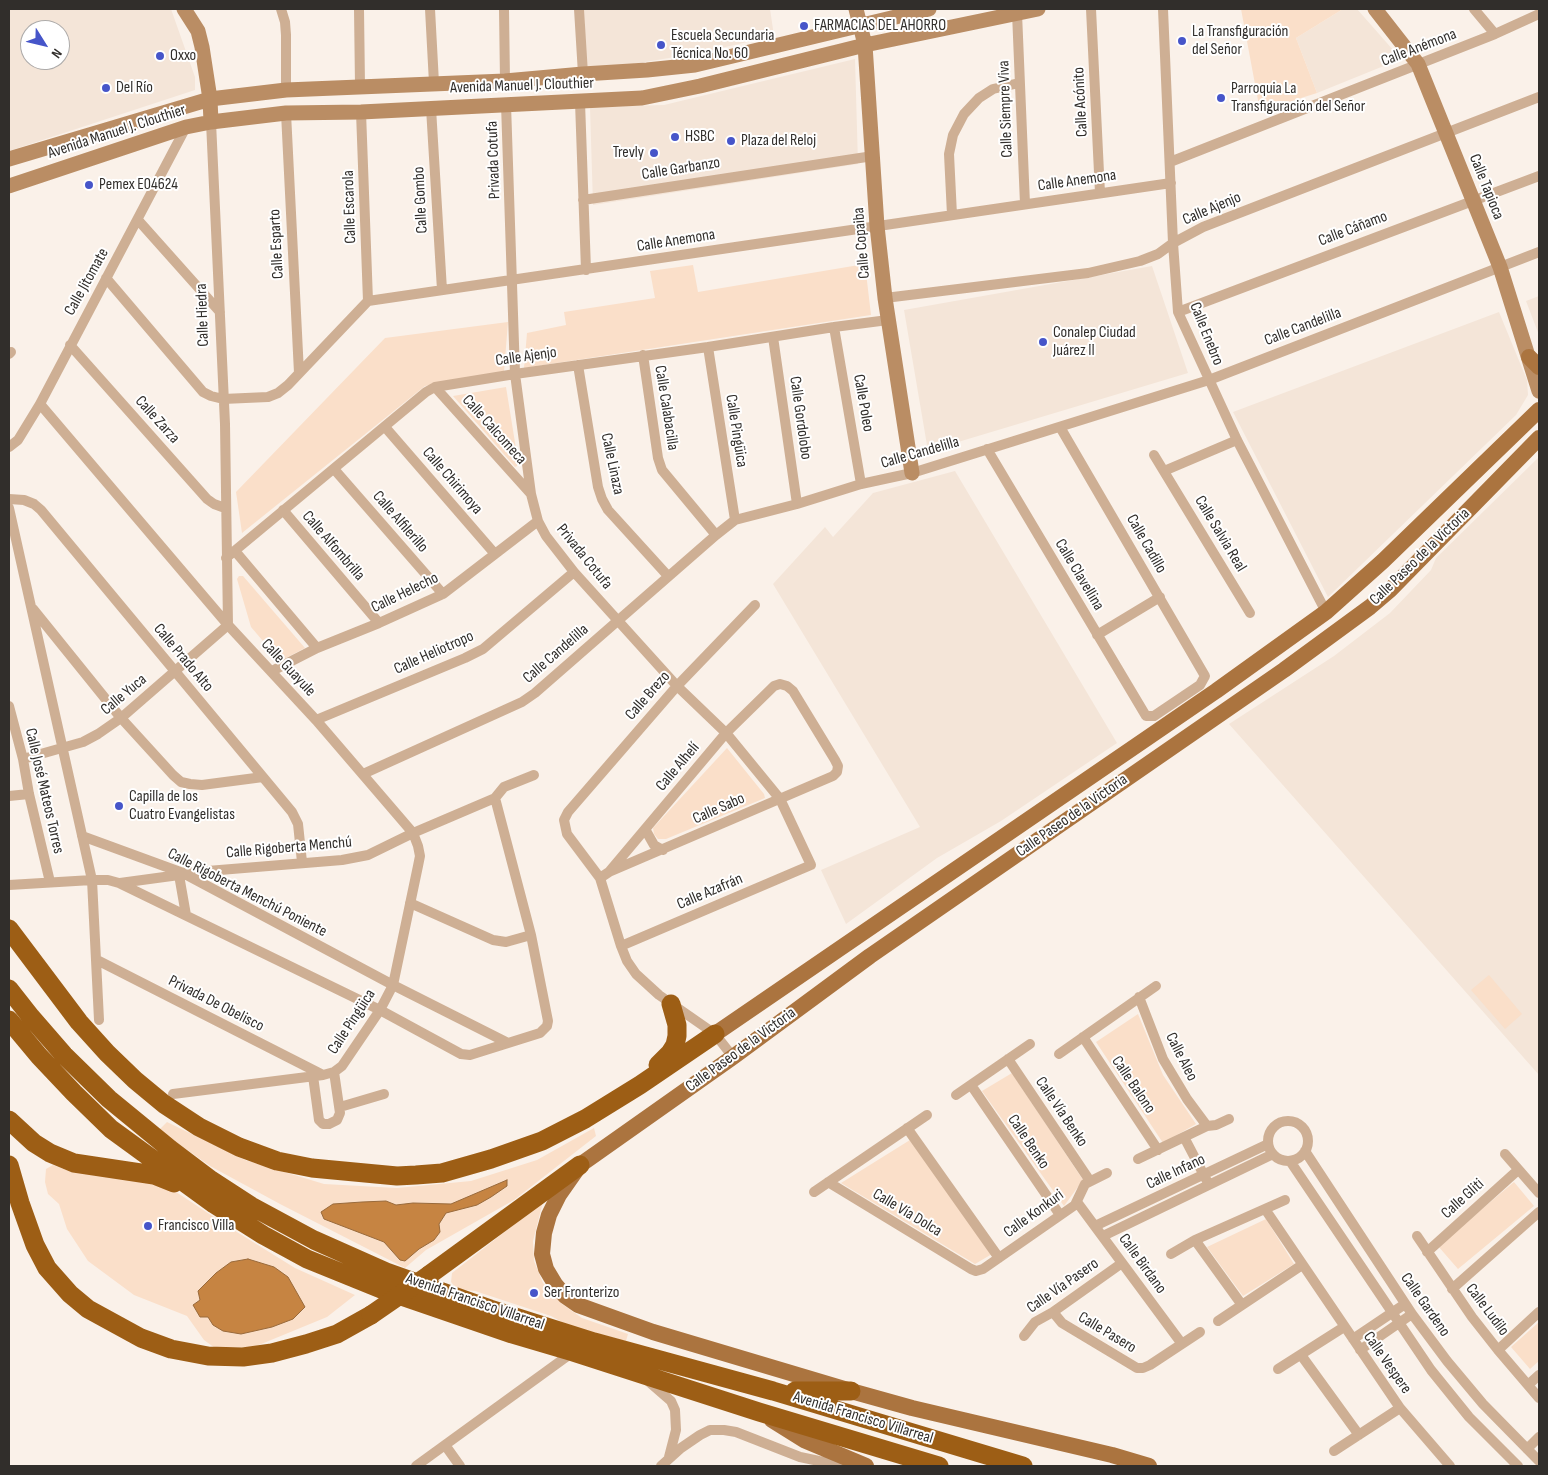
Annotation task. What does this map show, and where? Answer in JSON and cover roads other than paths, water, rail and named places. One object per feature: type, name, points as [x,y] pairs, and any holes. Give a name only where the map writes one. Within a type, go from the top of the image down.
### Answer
[{"type":"highway","points":[[9,930],[80,1022],[107,1053],[164,1104],[200,1127],[239,1147],[277,1161],[312,1168],[397,1176],[442,1173],[491,1159],[542,1141],[585,1119],[640,1085],[715,1034]]},
{"type":"highway","name":"Avenida Francisco Villarreal","points":[[9,988],[64,1055],[109,1099],[211,1180],[251,1206],[314,1240],[386,1272],[490,1309],[594,1342],[773,1391],[1023,1466]]},
{"type":"highway","points":[[640,1085],[670,1053],[675,1044],[677,1025],[671,1004]]},
{"type":"highway","name":"Avenida Francisco Villarreal","points":[[9,1020],[62,1080],[111,1129],[214,1204],[263,1235],[300,1255],[348,1277],[494,1328],[759,1412],[939,1466]]},
{"type":"highway","points":[[9,1120],[34,1143],[50,1153],[74,1163],[164,1178],[214,1204]]},
{"type":"highway","points":[[9,1166],[20,1203],[47,1268],[70,1294],[88,1309],[141,1338],[171,1349],[208,1356],[243,1357],[272,1353],[337,1334],[371,1315],[429,1275],[580,1164]]},
{"type":"highway","points":[[773,1391],[851,1391]]},
{"type":"main road","name":"Calle Hiedra","points":[[184,9],[194,24],[200,39],[212,122]]},
{"type":"main road","name":"Calle Copaiba","points":[[856,9],[865,45],[872,156],[885,298],[912,473]]},
{"type":"main road","name":"Avenida Manuel J. Clouthier","points":[[9,159],[210,99],[286,90],[505,81],[695,65],[929,9]]},
{"type":"main road","name":"Avenida Manuel J. Clouthier","points":[[9,186],[186,127],[212,122],[286,113],[361,112],[642,98],[700,86],[865,45],[1038,9]]},
{"type":"main road","name":"Calle Tapioca","points":[[1375,9],[1418,64],[1500,267],[1534,362],[1539,391]]},
{"type":"main road","points":[[695,65],[700,86]]},
{"type":"main road","name":"Calle Paseo de la Victoria","points":[[715,1034],[1224,686],[1326,612],[1383,561],[1539,410]]},
{"type":"main road","name":"Calle Paseo de la Victoria","points":[[580,1164],[870,956],[1337,632],[1390,590],[1539,438]]},
{"type":"main road","points":[[580,1164],[553,1206],[544,1234],[542,1254],[546,1269],[555,1284],[565,1296],[578,1305],[653,1332],[851,1391],[912,1408],[1112,1455],[1149,1466]]},
{"type":"main road","points":[[759,1412],[804,1440],[863,1465]]},
{"type":"street","points":[[281,9],[286,35],[286,90]]},
{"type":"street","points":[[358,9],[360,86]]},
{"type":"street","points":[[430,9],[434,83]]},
{"type":"street","points":[[504,9],[505,81]]},
{"type":"street","points":[[579,9],[583,74]]},
{"type":"street","name":"Calle Acónito","points":[[1092,9],[1100,193]]},
{"type":"street","name":"Calle Enebro","points":[[1163,9],[1173,243],[1178,312],[1237,440],[1326,612]]},
{"type":"street","points":[[1474,9],[1495,34]]},
{"type":"street","name":"Calle Siempre Viva","points":[[1017,13],[1025,204]]},
{"type":"street","name":"Calle Anémona","points":[[1170,162],[1495,34],[1539,14]]},
{"type":"street","points":[[952,215],[949,154],[953,135],[964,114],[978,98],[992,89],[1020,82]]},
{"type":"street","name":"Calle Ajenjo","points":[[885,298],[1088,273],[1140,261],[1158,254],[1173,243],[1203,227],[1539,97]]},
{"type":"street","points":[[580,102],[586,270]]},
{"type":"street","name":"Privada Cotufa","points":[[506,104],[514,279],[516,374],[531,494],[538,521],[546,536],[574,572],[677,686],[726,733],[780,799],[811,865]]},
{"type":"street","name":"Calle Gombo","points":[[431,108],[442,290]]},
{"type":"street","name":"Calle Escarola","points":[[361,112],[368,301]]},
{"type":"street","name":"Calle Esparto","points":[[286,113],[299,373]]},
{"type":"street","name":"Calle Hiedra","points":[[212,122],[224,399],[228,625]]},
{"type":"street","name":"Calle Jitomate","points":[[9,447],[18,440],[40,404],[186,127]]},
{"type":"street","name":"Calle Garbanzo","points":[[582,200],[872,156]]},
{"type":"street","name":"Calle Cáñamo","points":[[1178,312],[1539,176]]},
{"type":"street","name":"Calle Anemona","points":[[368,301],[1171,183]]},
{"type":"street","points":[[138,220],[220,312]]},
{"type":"street","name":"Calle Candelilla","points":[[362,774],[522,702],[535,693],[735,520],[797,504],[861,484],[912,473],[1209,380],[1539,252]]},
{"type":"street","points":[[106,278],[203,392],[224,399],[268,397],[278,393],[368,301]]},
{"type":"street","name":"Calle Ajenjo","points":[[226,558],[426,392],[435,387],[888,320]]},
{"type":"street","name":"Calle Poleo","points":[[834,327],[861,484]]},
{"type":"street","name":"Calle Gordolobo","points":[[773,337],[797,504]]},
{"type":"street","name":"Calle Zarza","points":[[70,344],[207,499],[225,508]]},
{"type":"street","name":"Calle Pingüica","points":[[708,347],[735,520]]},
{"type":"street","name":"Calle Calabacilla","points":[[643,355],[658,458],[662,470],[716,535]]},
{"type":"street","name":"Calle Linaza","points":[[578,365],[598,487],[602,499],[608,510],[668,576]]},
{"type":"street","name":"Calle Calcomeca","points":[[435,387],[531,494]]},
{"type":"street","name":"Calle Guayule","points":[[40,404],[228,625],[316,720],[413,833],[420,856],[393,986]]},
{"type":"street","name":"Calle Chirimoya","points":[[385,427],[496,554]]},
{"type":"street","name":"Calle Cadillo","points":[[1060,427],[1204,676],[1200,685],[1154,716],[1146,716]]},
{"type":"street","points":[[1164,471],[1237,440]]},
{"type":"street","name":"Calle Clavellina","points":[[987,449],[1146,716]]},
{"type":"street","name":"Calle Salvia Real","points":[[1154,455],[1250,614]]},
{"type":"street","name":"Calle Alfilerillo","points":[[334,469],[443,594]]},
{"type":"street","name":"Calle Prado Alto","points":[[9,499],[24,500],[34,504],[41,510],[292,812],[298,824],[302,862]]},
{"type":"street","points":[[9,508],[61,748],[92,880],[100,1020]]},
{"type":"street","name":"Calle Alfombrilla","points":[[283,510],[379,623]]},
{"type":"street","name":"Calle Helecho","points":[[272,671],[318,648],[443,594],[538,521]]},
{"type":"street","points":[[235,551],[318,648]]},
{"type":"street","name":"Calle Heliotropo","points":[[316,720],[483,649],[574,572]]},
{"type":"street","points":[[1097,635],[1160,597]]},
{"type":"street","name":"Calle Brezo","points":[[600,878],[567,834],[564,820],[568,812],[677,686],[755,604]]},
{"type":"street","points":[[31,606],[121,718],[173,776],[181,782],[202,785],[263,777]]},
{"type":"street","name":"Calle Yuca","points":[[23,759],[83,742],[98,734],[121,718],[228,625]]},
{"type":"street","name":"Calle Alhelí","points":[[609,872],[726,733],[774,686],[780,684],[787,686],[793,691],[835,760]]},
{"type":"street","name":"Calle José Mateos Torres","points":[[9,706],[11,724],[23,759],[28,794],[50,882]]},
{"type":"street","name":"Calle Sabo","points":[[600,878],[609,872],[833,776],[837,772],[838,766],[835,760]]},
{"type":"street","name":"Calle Rigoberta Menchú","points":[[119,883],[181,874],[342,860],[368,855],[413,833],[495,798],[504,787],[534,775]]},
{"type":"street","points":[[9,796],[28,794]]},
{"type":"street","points":[[9,885],[92,880],[108,880],[119,883],[380,1010],[461,1054],[470,1054],[540,1033],[547,1026],[548,1021],[531,935],[495,798]]},
{"type":"street","points":[[645,829],[654,845],[663,850]]},
{"type":"street","name":"Calle Rigoberta Menchú Poniente","points":[[82,836],[181,874],[393,986],[508,1043]]},
{"type":"street","name":"Calle Azafrán","points":[[621,946],[811,865]]},
{"type":"street","points":[[181,874],[186,915]]},
{"type":"street","points":[[600,878],[621,946],[627,961],[636,974],[671,1004],[715,1034],[733,1056]]},
{"type":"street","points":[[410,904],[494,940],[506,942],[531,935]]},
{"type":"street","name":"Privada De Obelisco","points":[[96,960],[318,1076]]},
{"type":"street","name":"Calle Pingüica","points":[[318,1076],[334,1072],[342,1066],[380,1010],[393,986]]},
{"type":"street","points":[[1058,1054],[1156,986]]},
{"type":"street","name":"Calle Aleo","points":[[1140,997],[1163,1060],[1187,1099],[1207,1126]]},
{"type":"street","name":"Calle Balono","points":[[1083,1037],[1158,1150]]},
{"type":"street","points":[[956,1095],[1030,1044]]},
{"type":"street","name":"Calle Vía Benko","points":[[1008,1059],[1090,1181]]},
{"type":"street","name":"Calle Pingüica","points":[[334,1072],[340,1107]]},
{"type":"street","points":[[173,1094],[318,1076],[321,1122],[323,1124],[334,1122],[339,1116],[340,1107],[384,1094]]},
{"type":"street","name":"Calle Benko","points":[[971,1085],[1060,1216]]},
{"type":"street","points":[[814,1192],[926,1115]]},
{"type":"street","points":[[1138,1159],[1207,1126],[1216,1125],[1229,1119]]},
{"type":"street","points":[[1289,1120],[1299,1124],[1306,1131],[1308,1141],[1305,1151],[1299,1157],[1290,1161],[1281,1160],[1273,1154],[1268,1144],[1271,1129],[1279,1122],[1289,1120]]},
{"type":"street","points":[[907,1128],[999,1258]]},
{"type":"street","points":[[1184,1137],[1207,1180]]},
{"type":"street","name":"Calle Infano","points":[[1102,1236],[1207,1180],[1268,1144]]},
{"type":"street","name":"Calle Gardeno","points":[[1305,1151],[1405,1304],[1447,1361],[1483,1404],[1539,1461]]},
{"type":"street","name":"Calle Infano","points":[[1095,1226],[1273,1154]]},
{"type":"street","points":[[1505,1154],[1539,1193]]},
{"type":"street","name":"Calle Gardeno","points":[[1290,1161],[1392,1313],[1449,1393],[1490,1439],[1518,1466]]},
{"type":"street","name":"Calle Gliti","points":[[1427,1252],[1518,1170]]},
{"type":"street","points":[[1090,1181],[1107,1173]]},
{"type":"street","name":"Calle Konkuri","points":[[971,1269],[976,1271],[983,1269],[1060,1216],[1077,1202],[1082,1187],[1090,1181]]},
{"type":"street","name":"Calle Vía Dolca","points":[[828,1182],[971,1269]]},
{"type":"street","points":[[1171,1254],[1195,1240],[1285,1200]]},
{"type":"street","name":"Calle Birdano","points":[[1077,1202],[1182,1344]]},
{"type":"street","points":[[1265,1209],[1344,1327]]},
{"type":"street","points":[[1452,1289],[1539,1212]]},
{"type":"street","name":"Calle Ludilo","points":[[1417,1236],[1452,1289],[1498,1350],[1539,1398]]},
{"type":"street","points":[[1195,1240],[1242,1305]]},
{"type":"street","name":"Calle Vía Pasero","points":[[1024,1336],[1036,1322],[1122,1263]]},
{"type":"street","points":[[1218,1321],[1302,1265]]},
{"type":"street","points":[[1353,1339],[1405,1304]]},
{"type":"street","name":"Calle Pasero","points":[[1053,1312],[1062,1323],[1137,1368],[1144,1368],[1150,1365],[1200,1332]]},
{"type":"street","points":[[1498,1350],[1539,1312]]},
{"type":"street","points":[[1360,1350],[1412,1314]]},
{"type":"street","name":"Calle Vespere","points":[[1278,1369],[1344,1327],[1400,1408],[1446,1465]]},
{"type":"street","points":[[416,1466],[573,1352]]},
{"type":"street","points":[[1301,1355],[1359,1435]]},
{"type":"street","points":[[640,1374],[671,1401],[675,1410],[676,1430],[665,1464]]},
{"type":"street","points":[[1528,1386],[1539,1375]]},
{"type":"street","name":"Calle Vespere","points":[[1334,1452],[1400,1408]]},
{"type":"street","points":[[665,1464],[700,1435],[710,1430],[724,1430],[736,1432],[800,1457],[819,1461],[863,1465]]},
{"type":"street","points":[[1527,1448],[1539,1438]]},
{"type":"street","points":[[445,1445],[460,1466]]},
{"type":"place","name":"FARMACIAS DEL AHORRO","points":[[804,26]]},
{"type":"place","name":"La Transfiguración del Señor","points":[[1182,41]]},
{"type":"place","name":"Escuela Secundaria Técnica No. 60","points":[[661,45]]},
{"type":"place","name":"Oxxo","points":[[160,56]]},
{"type":"place","name":"Del Río","points":[[106,88]]},
{"type":"place","name":"Parroquia La Transfiguración del Señor","points":[[1221,98]]},
{"type":"place","name":"HSBC","points":[[675,137]]},
{"type":"place","name":"Plaza del Reloj","points":[[731,141]]},
{"type":"place","name":"Trevly","points":[[654,153]]},
{"type":"place","name":"Pemex E04624","points":[[89,185]]},
{"type":"place","name":"Conalep Ciudad Juárez II","points":[[1043,342]]},
{"type":"place","name":"Capilla de los Cuatro Evangelistas","points":[[119,806]]},
{"type":"place","name":"Francisco Villa","points":[[148,1226]]},
{"type":"place","name":"Ser Fronterizo","points":[[534,1293]]}]
